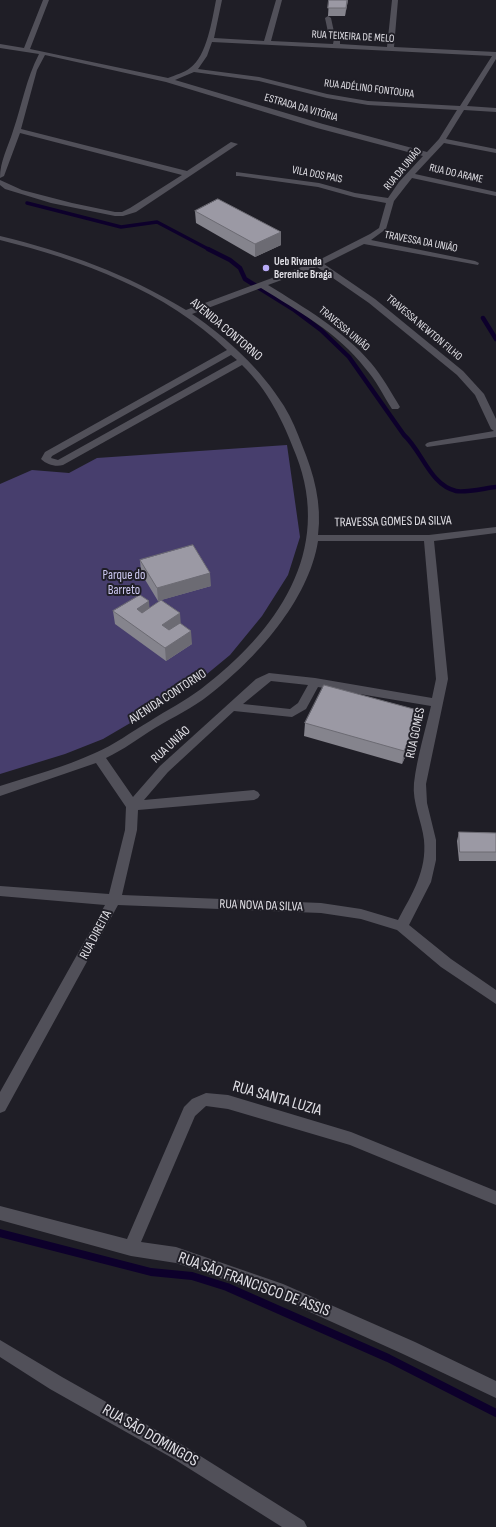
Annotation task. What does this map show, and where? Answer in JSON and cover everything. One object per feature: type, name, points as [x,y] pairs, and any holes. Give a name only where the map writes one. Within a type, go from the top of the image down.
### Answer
[{"type":"street","points":[[26,50],[46,0]]},
{"type":"street","points":[[168,80],[194,70],[201,63],[209,40],[219,0]]},
{"type":"street","points":[[267,42],[279,0]]},
{"type":"street","points":[[390,49],[395,0]]},
{"type":"street","points":[[328,18],[331,32],[337,39],[336,46]]},
{"type":"street","name":"RUA TEIXEIRA DE MELO","points":[[209,40],[496,54]]},
{"type":"street","name":"ESTRADA DA VITÓRIA","points":[[0,46],[43,53],[168,80],[320,126],[428,155]]},
{"type":"street","name":"ESTRADA DA VITÓRIA","points":[[0,53],[26,50]]},
{"type":"street","points":[[0,176],[17,130],[34,70],[43,53]]},
{"type":"street","name":"RUA DA UNIÃO","points":[[186,313],[318,264],[364,241],[382,229],[386,220],[390,201],[442,140],[496,54]]},
{"type":"street","name":"RUA ADÉLINO FONTOURA","points":[[194,70],[259,79],[348,100],[413,106],[496,110]]},
{"type":"street","points":[[17,130],[188,174]]},
{"type":"street","points":[[442,140],[496,151]]},
{"type":"street","points":[[0,182],[11,190],[115,214],[123,214],[133,210],[234,144]]},
{"type":"street","name":"VILA DOS PAIS","points":[[239,174],[319,185],[354,195],[390,201]]},
{"type":"street","name":"RUA DO ARAME","points":[[411,175],[496,194]]},
{"type":"street","name":"AVENIDA CONTORNO","points":[[0,238],[39,248],[93,266],[129,281],[186,313],[232,351],[256,374],[277,402],[309,473],[314,503],[314,538],[303,573],[292,594],[257,643],[240,660],[204,692],[99,757],[0,791]]},
{"type":"street","name":"TRAVESSA DA UNIÃO","points":[[364,241],[475,263]]},
{"type":"street","name":"TRAVESSA NEWTON FILHO","points":[[318,264],[372,301],[460,373],[479,394],[496,429]]},
{"type":"street","name":"TRAVESSA UNIÃO","points":[[262,285],[304,311],[337,335],[369,366],[395,408]]},
{"type":"street","points":[[232,351],[48,454],[46,458],[55,464],[60,463],[242,361]]},
{"type":"street","points":[[430,445],[496,434]]},
{"type":"street","name":"TRAVESSA GOMES DA SILVA","points":[[314,538],[429,538],[496,530]]},
{"type":"street","name":"RUA GOMES","points":[[401,926],[425,882],[430,860],[430,840],[421,803],[420,784],[442,679],[429,538]]},
{"type":"street","name":"RUA UNIÃO","points":[[132,806],[164,769],[260,682],[269,676],[315,682],[436,703]]},
{"type":"street","points":[[232,707],[292,713],[302,706],[315,682]]},
{"type":"street","points":[[99,757],[132,806],[254,795]]},
{"type":"street","name":"RUA DIREITA","points":[[0,1106],[114,900],[131,830],[132,806]]},
{"type":"street","name":"RUA NOVA DA SILVA","points":[[0,891],[114,900],[321,908],[361,914],[401,926],[446,963],[496,998]]},
{"type":"street","name":"RUA SANTA LUZIA","points":[[131,1248],[189,1112],[199,1101],[207,1098],[228,1102],[351,1139],[496,1198]]},
{"type":"street","name":"RUA SÃO FRANCISCO DE ASSIS","points":[[0,1213],[131,1248],[176,1255],[284,1292],[409,1348],[496,1390]]},
{"type":"street","name":"RUA SÃO DOMINGOS","points":[[0,1348],[56,1383],[180,1453],[298,1527]]},
{"type":"green space","name":"Parque do Barreto","points":[[287,445],[300,537],[288,575],[262,616],[230,655],[190,688],[103,739],[65,754],[0,774],[0,484],[32,470],[69,473],[97,458]]},
{"type":"building","points":[[329,0],[347,0],[346,8],[328,8]]},
{"type":"building","points":[[218,199],[281,232],[255,244],[195,211]]},
{"type":"building","points":[[193,545],[210,573],[157,588],[140,560]]},
{"type":"building","points":[[140,595],[149,601],[137,609],[142,613],[161,600],[180,613],[162,625],[169,630],[180,623],[191,631],[165,648],[113,611]]},
{"type":"building","points":[[324,685],[421,711],[404,751],[305,723]]},
{"type":"building","points":[[459,832],[496,833],[496,852],[460,852]]},
{"type":"waterway","points":[[27,203],[121,227],[157,222],[210,250]]},
{"type":"waterway","points":[[210,250],[230,260],[240,268],[245,279],[293,309],[321,330],[349,357],[439,482],[447,488],[456,491],[470,491],[496,487]]},
{"type":"waterway","points":[[483,318],[496,339]]},
{"type":"waterway","points":[[0,1233],[151,1272],[192,1276],[227,1287],[388,1358],[496,1413]]},
{"type":"place","name":"Ueb Rivanda Berenice Braga","points":[[266,268]]}]
